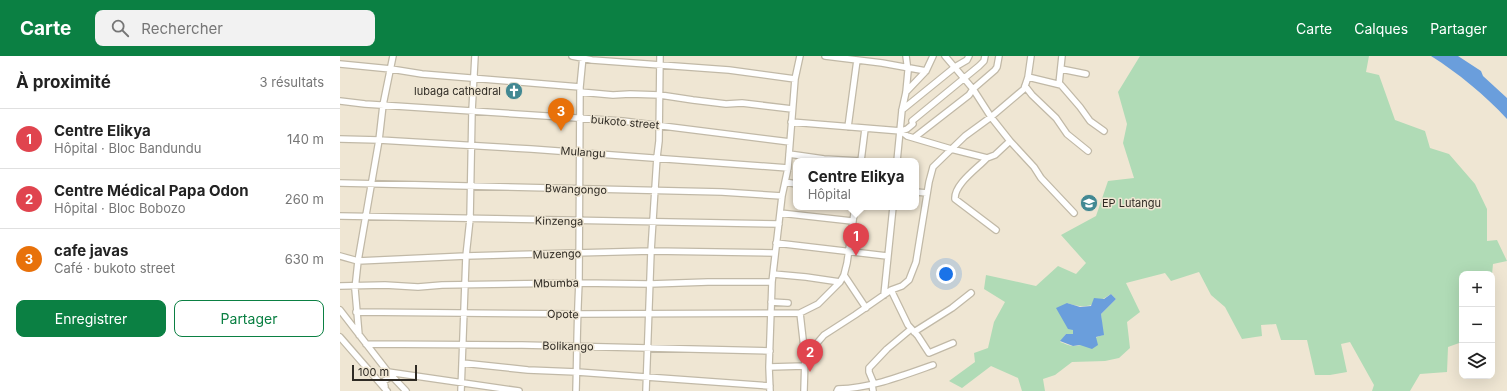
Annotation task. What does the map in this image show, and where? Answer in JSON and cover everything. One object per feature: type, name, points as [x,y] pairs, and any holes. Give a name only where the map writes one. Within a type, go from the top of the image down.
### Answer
[{"type":"street","points":[[359,335],[356,312],[358,261],[364,217],[379,140],[383,105],[393,56]]},
{"type":"street","points":[[461,391],[466,256],[470,219],[472,111],[475,56]]},
{"type":"street","points":[[572,56],[582,57],[586,60],[729,70],[795,79]]},
{"type":"street","points":[[646,391],[650,251],[659,125],[660,56]]},
{"type":"street","points":[[462,363],[528,370],[646,377],[770,388],[769,367],[772,274],[782,196],[788,168],[795,79],[800,56]]},
{"type":"street","points":[[825,56],[857,60],[867,59],[926,72]]},
{"type":"street","points":[[897,158],[902,110],[906,92],[906,56]]},
{"type":"street","points":[[906,92],[926,72],[933,56]]},
{"type":"street","points":[[945,56],[973,89],[991,117],[1010,141],[1034,167],[1041,178],[1074,213]]},
{"type":"street","points":[[902,110],[955,67],[967,60],[969,56]]},
{"type":"street","points":[[791,122],[901,131],[907,129],[913,124],[912,121],[979,66],[984,61],[985,56]]},
{"type":"street","points":[[915,138],[969,95],[973,89],[997,67],[999,56]]},
{"type":"street","points":[[805,357],[824,335],[891,290],[902,286],[909,280],[916,262],[927,193],[933,167],[965,136],[991,117],[1024,89],[1028,77],[1031,56]]},
{"type":"street","points":[[1059,84],[1062,56]]},
{"type":"street","points":[[576,391],[578,346],[577,314],[580,90],[582,57]]},
{"type":"street","points":[[848,127],[857,60]]},
{"type":"street","points":[[340,64],[580,90],[613,95],[660,95],[726,104],[742,103],[792,109]]},
{"type":"street","points":[[1061,68],[1086,74]]},
{"type":"street","points":[[1028,77],[1059,84],[1065,88],[1090,121],[1104,131]]},
{"type":"street","points":[[1025,86],[1032,95],[1056,118],[1067,134],[1088,151]]},
{"type":"street","name":"bukoto street","points":[[340,101],[659,125],[790,142]]},
{"type":"street","points":[[861,158],[865,128]]},
{"type":"street","points":[[901,131],[907,136],[987,158]]},
{"type":"street","name":"Mulangu","points":[[340,139],[472,145],[657,157],[788,168]]},
{"type":"street","points":[[996,230],[955,199],[955,196],[966,178],[987,158],[995,155],[1010,141]]},
{"type":"street","points":[[789,154],[817,158]]},
{"type":"street","points":[[786,182],[793,183]]},
{"type":"street","name":"Bwangongo","points":[[340,183],[722,192],[782,196]]},
{"type":"street","points":[[919,192],[927,193]]},
{"type":"street","points":[[804,391],[805,357],[800,313],[818,304],[840,282],[844,275],[854,210]]},
{"type":"street","points":[[884,295],[893,210]]},
{"type":"street","points":[[780,213],[852,221]]},
{"type":"street","name":"Kinzenga","points":[[340,216],[653,223],[717,222],[779,224]]},
{"type":"street","points":[[776,243],[887,256]]},
{"type":"street","name":"Muzengo","points":[[340,256],[358,261],[466,256],[650,251],[775,253]]},
{"type":"street","points":[[772,274],[840,282]]},
{"type":"street","points":[[844,275],[866,308]]},
{"type":"street","name":"Mbumba","points":[[340,286],[385,285],[418,287],[465,284],[650,284],[772,282]]},
{"type":"street","points":[[891,290],[904,318],[929,353],[953,343]]},
{"type":"street","points":[[873,391],[869,368],[887,349],[913,330],[952,308],[971,293]]},
{"type":"street","points":[[771,302],[788,303]]},
{"type":"street","points":[[340,310],[390,374],[406,391]]},
{"type":"street","name":"Opote","points":[[356,312],[577,314],[800,313]]},
{"type":"street","points":[[340,337],[387,391]]},
{"type":"street","name":"Bolikango","points":[[366,344],[578,346],[770,351]]},
{"type":"street","points":[[769,367],[805,366]]},
{"type":"street","points":[[837,391],[838,389],[888,381],[933,366]]},
{"type":"street","points":[[387,391],[384,382],[390,374]]},
{"type":"street","points":[[390,374],[461,382],[519,391]]},
{"type":"green space","points":[[1140,56],[1369,56],[1366,72],[1379,75],[1395,120],[1425,131],[1430,148],[1449,154],[1475,184],[1487,209],[1487,241],[1497,240],[1507,261],[1493,264],[1492,271],[1459,271],[1459,343],[1448,347],[1447,372],[1420,374],[1410,391],[1372,391],[1374,385],[1350,342],[1341,344],[1347,372],[1330,375],[1315,375],[1307,340],[1281,340],[1276,324],[1261,325],[1262,336],[1242,339],[1225,307],[1211,295],[1199,272],[1171,281],[1165,273],[1126,283],[1140,312],[1127,322],[1130,348],[1119,358],[1105,361],[1072,362],[1055,375],[1043,379],[1045,391],[1022,391],[1018,378],[991,366],[962,388],[949,381],[975,362],[974,353],[988,348],[994,322],[1005,302],[984,289],[986,275],[1036,286],[1058,266],[1076,274],[1086,263],[1061,235],[1096,216],[1108,181],[1134,178],[1123,143],[1127,124],[1118,92]],"holes":[[[1111,294],[1116,299],[1101,314],[1103,335],[1077,346],[1070,346],[1060,342],[1066,334],[1074,334],[1067,303],[1080,306],[1095,304]]]},
{"type":"water","points":[[1431,56],[1458,56],[1481,71],[1483,76],[1507,98],[1507,119],[1490,101],[1471,85]]},
{"type":"water","points":[[1111,294],[1116,299],[1101,314],[1104,335],[1096,337],[1098,345],[1092,349],[1080,345],[1073,346],[1060,341],[1066,334],[1073,334],[1073,330],[1068,329],[1056,308],[1067,303],[1080,307],[1091,306],[1094,298],[1104,299]]},
{"type":"place","name":"lubaga cathedral","points":[[514,91]]},
{"type":"place","name":"cafe javas","points":[[561,131]]},
{"type":"place","name":"EP Lutangu","points":[[1089,203]]},
{"type":"place","name":"Centre Elikya","points":[[856,256]]},
{"type":"place","name":"Centre Médical Papa Odon","points":[[810,372]]}]
